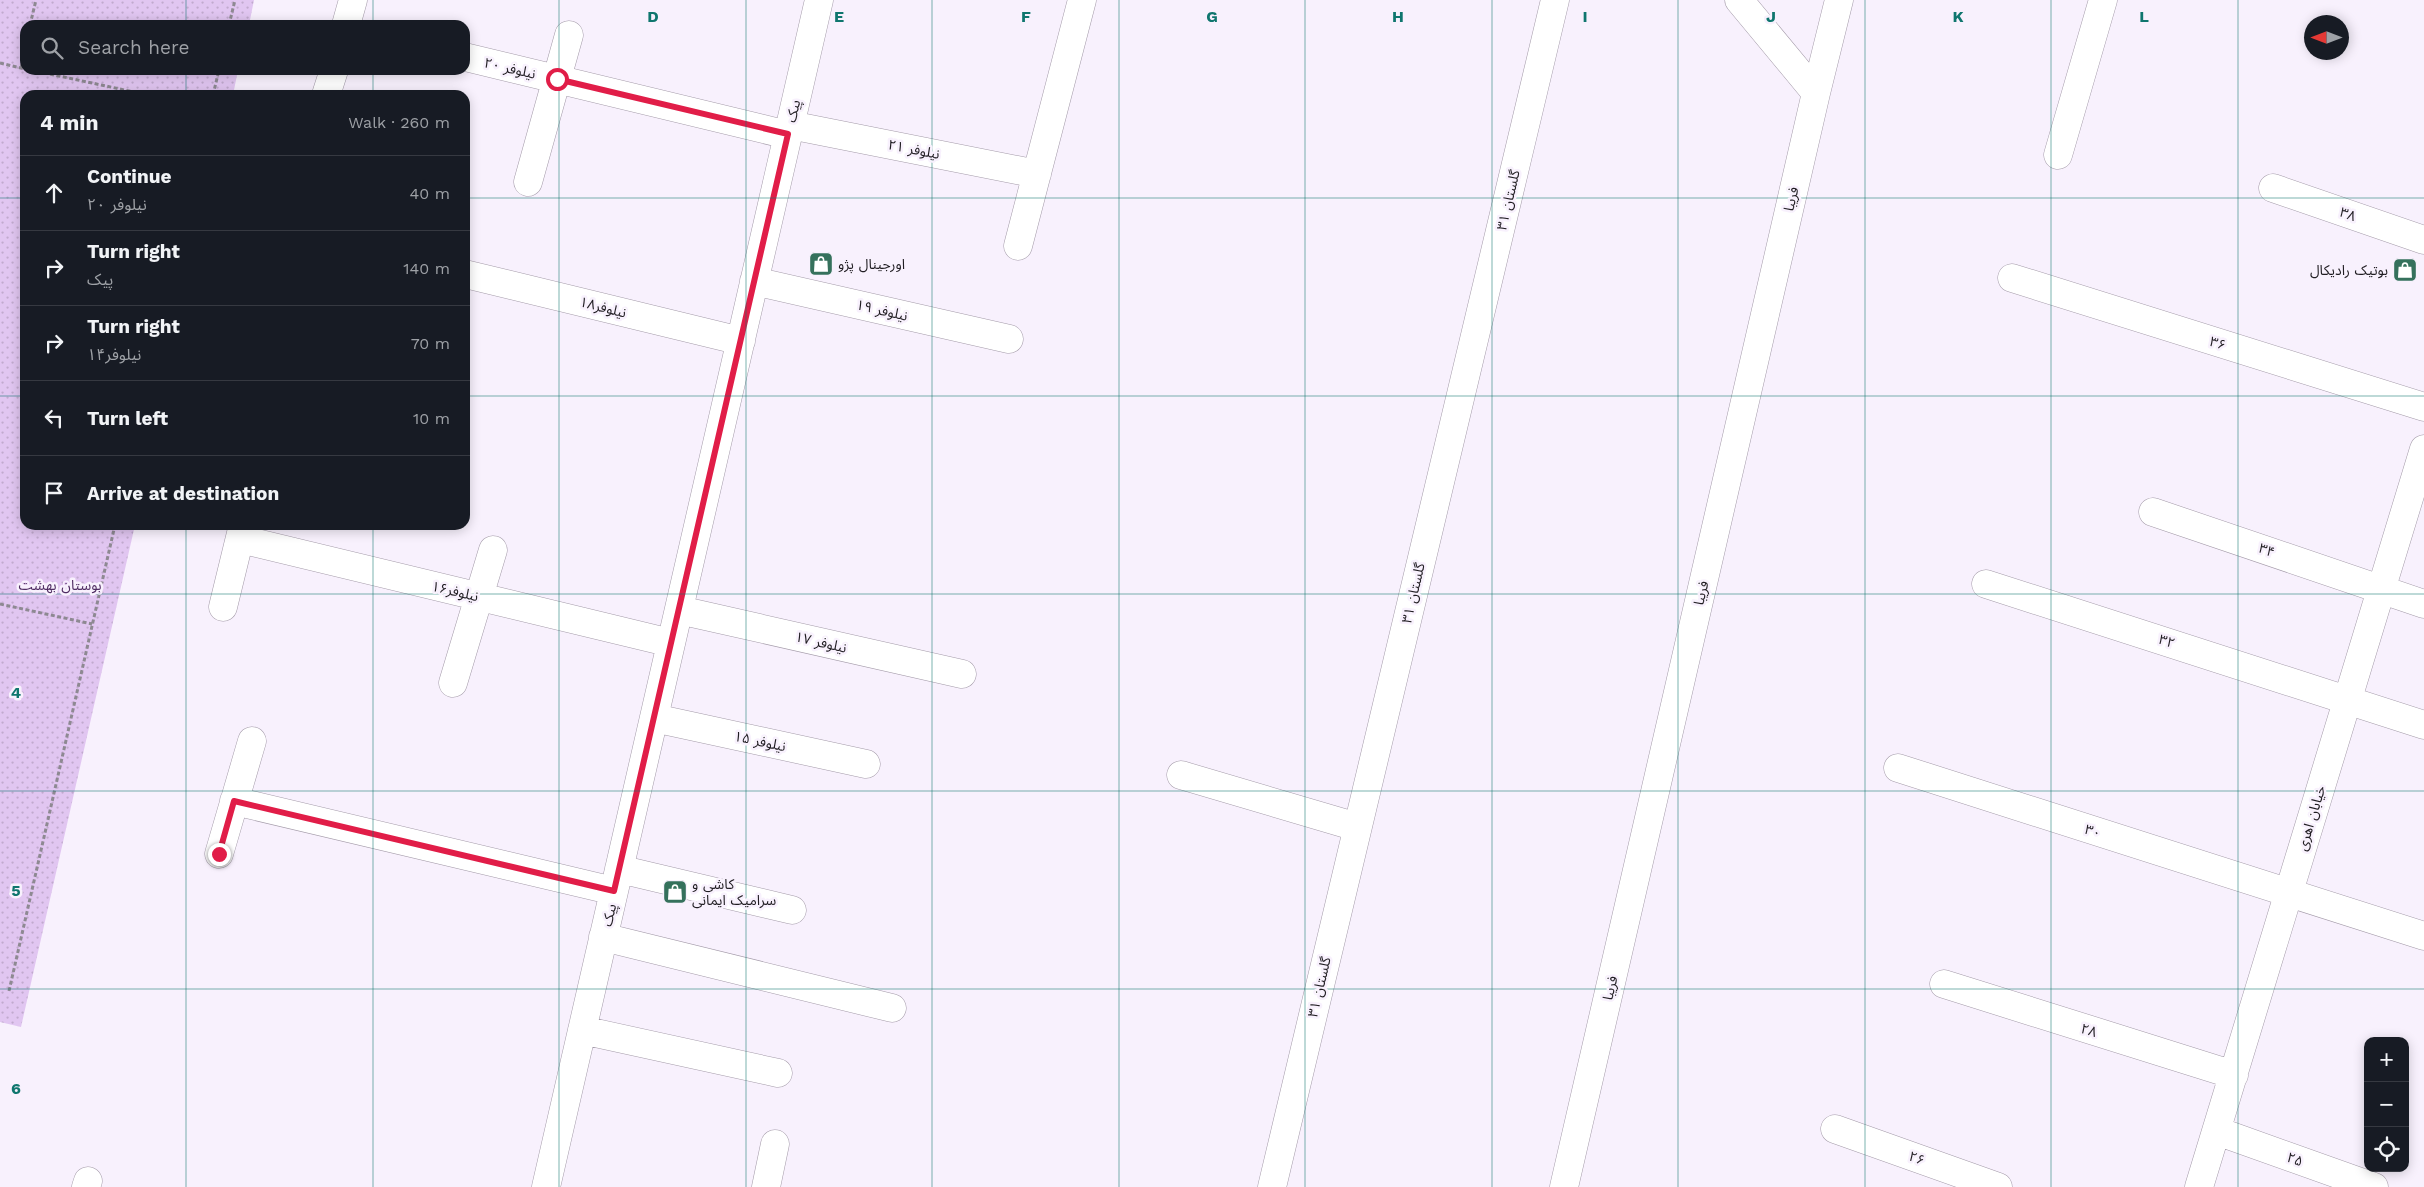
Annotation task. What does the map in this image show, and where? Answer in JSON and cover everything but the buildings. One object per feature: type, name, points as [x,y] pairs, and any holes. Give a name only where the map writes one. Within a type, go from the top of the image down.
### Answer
[{"type":"street","points":[[347,20],[353,0]]},
{"type":"street","name":"پیک","points":[[546,1187],[819,0]]},
{"type":"street","points":[[1018,246],[1082,0]]},
{"type":"street","name":"گلستان ۳۱","points":[[1272,1187],[1556,0]]},
{"type":"street","points":[[1739,0],[1816,93]]},
{"type":"street","name":"فریبا","points":[[1564,1187],[1816,93],[1840,0]]},
{"type":"street","points":[[2058,154],[2103,0]]},
{"type":"street","points":[[528,182],[569,35]]},
{"type":"street","name":"نیلوفر ۲۰","points":[[470,58],[789,130]]},
{"type":"street","points":[[328,90],[332,75]]},
{"type":"street","name":"نیلوفر ۲۱","points":[[789,130],[1037,174]]},
{"type":"street","name":"۳۸","points":[[2273,188],[2424,240]]},
{"type":"street","name":"نیلوفر۱۸","points":[[470,275],[741,341]]},
{"type":"street","name":"۳۶","points":[[2012,278],[2424,408]]},
{"type":"street","name":"نیلوفر ۱۹","points":[[754,281],[1009,339]]},
{"type":"street","name":"خیابان اهری","points":[[2199,1187],[2424,450]]},
{"type":"street","name":"۳۴","points":[[2153,512],[2424,604]]},
{"type":"street","points":[[222,607],[242,532]]},
{"type":"street","name":"نیلوفر۱۶","points":[[242,532],[479,596],[671,642]]},
{"type":"street","points":[[453,683],[493,550]]},
{"type":"street","name":"۳۲","points":[[1986,584],[2424,724]]},
{"type":"street","name":"نیلوفر ۱۷","points":[[679,610],[962,674]]},
{"type":"street","name":"نیلوفر ۱۵","points":[[654,718],[866,764]]},
{"type":"street","points":[[219,854],[252,741]]},
{"type":"street","name":"۳۰","points":[[1898,768],[2424,936]]},
{"type":"street","points":[[1180,776],[1357,827]]},
{"type":"street","points":[[234,801],[617,880],[792,910]]},
{"type":"street","points":[[603,937],[892,1008]]},
{"type":"street","name":"۲۸","points":[[1944,984],[2234,1075]]},
{"type":"street","points":[[582,1030],[778,1073]]},
{"type":"street","name":"۲۶","points":[[1835,1130],[1998,1187]]},
{"type":"street","name":"۲۵","points":[[2217,1130],[2374,1187]]},
{"type":"street","points":[[766,1187],[775,1144]]},
{"type":"path","points":[[31,20],[36,0]]},
{"type":"path","points":[[230,20],[235,0]]},
{"type":"path","points":[[0,63],[20,67]]},
{"type":"path","points":[[54,75],[125,90]]},
{"type":"path","points":[[214,90],[218,75]]},
{"type":"path","points":[[9,992],[114,530]]},
{"type":"path","points":[[0,604],[92,624]]},
{"type":"green space","name":"بوستان بهشت","points":[[0,0],[254,0],[250,20],[20,20],[20,75],[237,75],[234,90],[20,90],[20,530],[134,530],[21,1027],[0,1022]]},
{"type":"place","name":"اورجینال پژو","points":[[821,264]]},
{"type":"place","name":"بوتیک رادیکال","points":[[2405,270]]},
{"type":"place","name":"کاشی و سرامیک ایمانی","points":[[675,892]]},
{"type":"route","points":[[219,854],[234,801],[614,891],[788,134],[557,79]]}]
